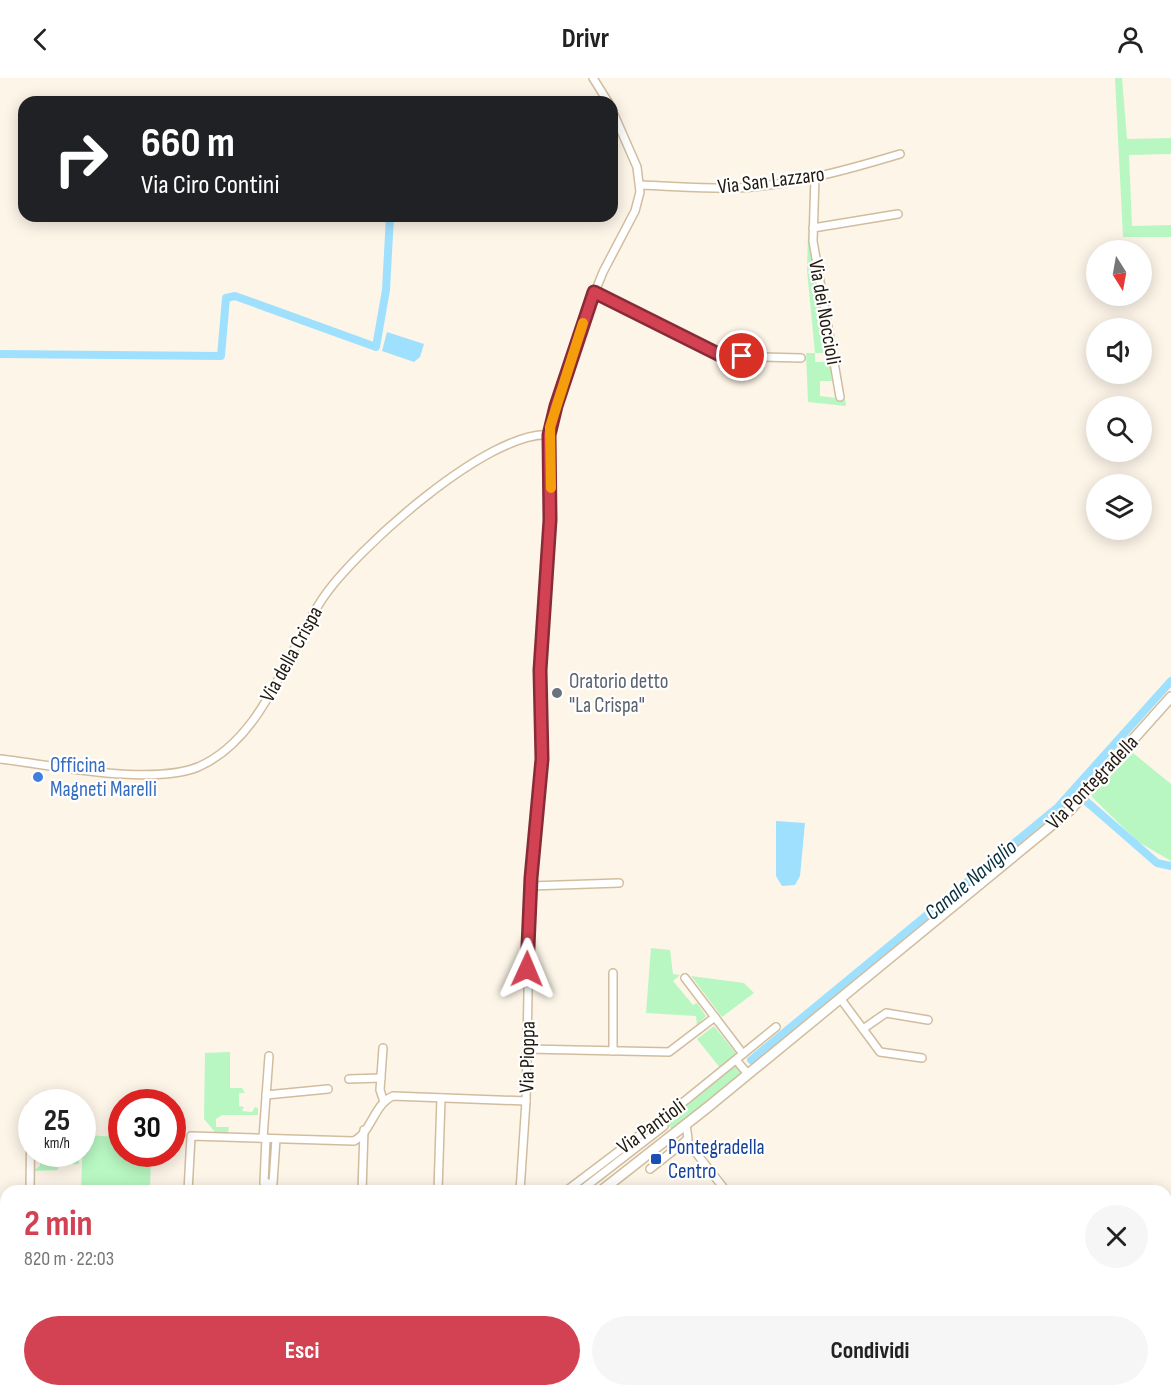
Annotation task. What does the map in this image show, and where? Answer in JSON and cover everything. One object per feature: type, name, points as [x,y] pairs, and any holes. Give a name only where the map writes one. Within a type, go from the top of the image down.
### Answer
[{"type":"street","points":[[593,78],[604,96]]},
{"type":"street","name":"Via Pioppa","points":[[520,1185],[526,1101],[530,886],[542,759],[540,670],[550,520],[549,435],[556,406],[594,292],[635,211],[640,185],[633,156],[618,123]]},
{"type":"street","name":"Via San Lazzaro","points":[[640,185],[740,188],[815,177],[900,154]]},
{"type":"street","name":"Via dei Noccioli","points":[[815,177],[813,241],[840,397]]},
{"type":"street","points":[[813,228],[898,214]]},
{"type":"street","points":[[594,292],[722,356],[801,358]]},
{"type":"street","name":"Via della Crispa","points":[[0,759],[150,776],[181,772],[207,762],[233,744],[252,723],[321,601],[363,552],[466,467],[524,438],[536,434],[549,435]]},
{"type":"street","name":"Via Pontegradella","points":[[609,1185],[748,1074],[1077,804],[1171,697]]},
{"type":"street","points":[[530,886],[620,883]]},
{"type":"street","points":[[613,973],[613,1051]]},
{"type":"street","points":[[685,978],[743,1054]]},
{"type":"street","points":[[840,998],[880,1052],[922,1058]]},
{"type":"street","points":[[863,1029],[886,1013],[928,1020]]},
{"type":"street","points":[[527,1049],[669,1052],[715,1017]]},
{"type":"street","name":"Via Pantioli","points":[[574,1185],[662,1123],[776,1026]]},
{"type":"street","points":[[383,1048],[381,1078],[384,1102]]},
{"type":"street","points":[[269,1056],[264,1183],[273,1183],[276,1139]]},
{"type":"street","points":[[736,1060],[748,1074]]},
{"type":"street","points":[[349,1079],[381,1078]]},
{"type":"street","points":[[266,1095],[328,1089]]},
{"type":"street","points":[[188,1185],[191,1136],[354,1141],[384,1102],[396,1096],[526,1101]]},
{"type":"street","points":[[438,1185],[441,1098]]},
{"type":"street","points":[[587,1185],[662,1123],[672,1135]]},
{"type":"street","points":[[650,1169],[688,1139],[686,1124]]},
{"type":"street","points":[[362,1185],[364,1130]]},
{"type":"street","points":[[686,1140],[721,1185]]},
{"type":"street","points":[[30,1167],[30,1185]]},
{"type":"green space","points":[[1115,78],[1122,78],[1127,139],[1171,138],[1171,154],[1129,155],[1132,226],[1171,225],[1171,237],[1123,237]]},
{"type":"green space","points":[[808,233],[827,353],[815,353],[807,270]]},
{"type":"green space","points":[[806,353],[815,353],[815,362],[830,362],[832,381],[820,381],[820,396],[845,399],[846,406],[808,402]]},
{"type":"green space","points":[[1133,753],[1171,784],[1171,861],[1137,841],[1091,796]]},
{"type":"green space","points":[[522,924],[526,924],[526,961],[522,961]]},
{"type":"green space","points":[[651,948],[670,950],[673,974],[680,975],[673,981],[693,1005],[697,1003],[706,1016],[697,1025],[696,1016],[646,1013]]},
{"type":"green space","points":[[691,976],[744,983],[754,993],[722,1017]]},
{"type":"green space","points":[[714,1026],[738,1056],[721,1069],[697,1039]]},
{"type":"green space","points":[[230,1052],[230,1088],[242,1088],[245,1093],[239,1093],[239,1106],[244,1107],[242,1111],[252,1112],[255,1107],[258,1108],[258,1115],[222,1115],[216,1119],[216,1127],[229,1127],[228,1132],[215,1132],[204,1119],[205,1053]]},
{"type":"green space","points":[[736,1065],[742,1074],[672,1130],[666,1121]]},
{"type":"green space","points":[[96,1136],[108,1136],[108,1167],[151,1167],[150,1185],[81,1185],[82,1167],[96,1167]]},
{"type":"green space","points":[[39,1167],[58,1167],[58,1170],[33,1171]]},
{"type":"water","points":[[387,332],[424,344],[420,357],[414,362],[382,351]]},
{"type":"water","points":[[776,821],[805,823],[800,876],[795,885],[782,886],[776,876]]},
{"type":"waterway","points":[[0,354],[221,356],[226,298],[235,296],[376,347],[386,290],[390,222]]},
{"type":"waterway","name":"Canale Naviglio","points":[[751,1060],[1058,807],[1171,681]]},
{"type":"waterway","points":[[1087,802],[1157,863],[1171,866]]},
{"type":"slow traffic","points":[[551,488],[550,427],[583,323]]},
{"type":"place","name":"Oratorio detto \"La Crispa\"","points":[[557,693]]},
{"type":"place","name":"Officina Magneti Marelli","points":[[38,777]]},
{"type":"place","name":"Pontegradella Centro","points":[[656,1159]]},
{"type":"route","points":[[527,969],[531,878],[542,759],[540,670],[549,558],[551,479],[549,435],[556,406],[594,292],[722,356],[742,356]]}]
